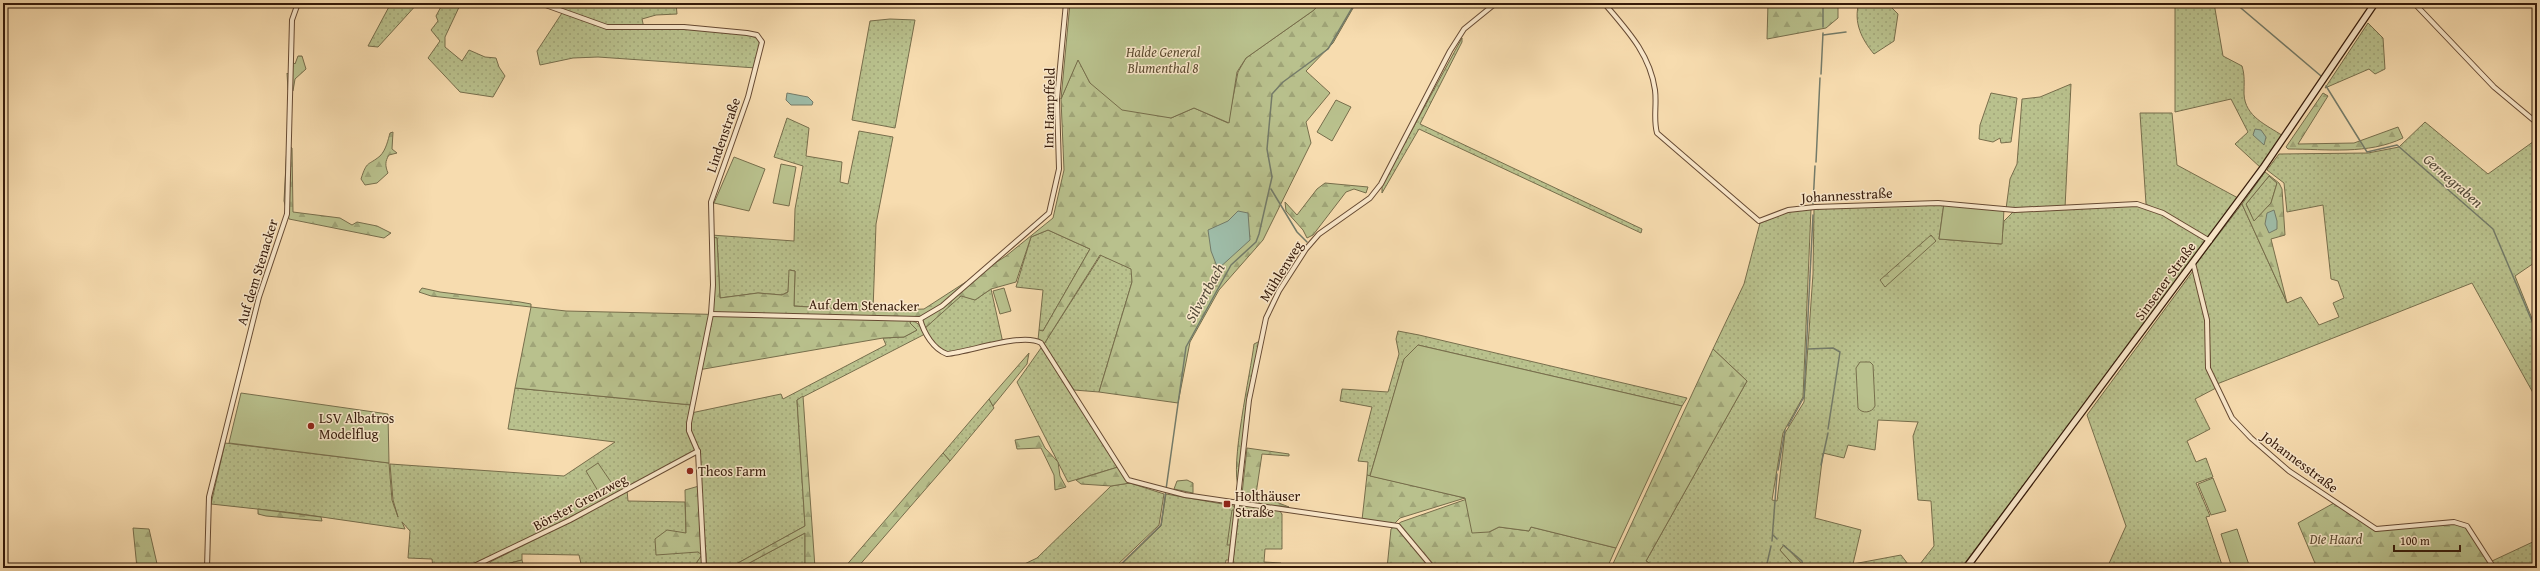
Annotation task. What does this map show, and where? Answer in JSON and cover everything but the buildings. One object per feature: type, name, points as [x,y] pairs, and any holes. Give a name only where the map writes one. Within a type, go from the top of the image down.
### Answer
[{"type":"main road","name":"Sinsener Straße","points":[[1966,568],[2264,168],[2375,3]]},
{"type":"street","name":"Auf dem Stenacker","points":[[207,568],[209,497],[259,297],[287,214],[292,20],[298,3]]},
{"type":"street","name":"Lindenstraße","points":[[540,3],[607,27],[684,27],[748,33],[760,38],[761,47],[748,97],[711,202],[713,285],[711,314],[689,422],[689,431],[698,451],[704,568]]},
{"type":"street","name":"Im Hampffeld","points":[[1049,213],[1059,168],[1057,99],[1066,3]]},
{"type":"street","name":"Mühlenweg","points":[[1230,568],[1249,400],[1266,318],[1279,291],[1306,248],[1319,234],[1370,198],[1380,184],[1450,51],[1464,29],[1496,3]]},
{"type":"street","name":"Johannesstraße","points":[[1604,3],[1644,54],[1655,91],[1654,123],[1657,133],[1759,222],[1802,207],[1938,203],[2015,210],[2052,210],[2137,204],[2163,213],[2210,241]]},
{"type":"street","points":[[2414,3],[2494,87],[2537,123]]},
{"type":"street","name":"Auf dem Stenacker","points":[[711,314],[920,319],[942,306],[1049,213]]},
{"type":"street","name":"Johannesstraße","points":[[2193,263],[2207,320],[2208,368],[2232,418],[2246,433],[2289,470],[2376,529],[2454,522],[2467,526],[2494,568]]},
{"type":"street","points":[[920,319],[924,330],[935,346],[947,354],[1017,341],[1032,340],[1041,343],[1126,478],[1171,492],[1238,504],[1398,526],[1432,568]]},
{"type":"street","name":"Börster Grenzweg","points":[[470,568],[570,520],[698,451]]},
{"type":"green space","points":[[391,3],[418,3],[378,47],[368,46]]},
{"type":"green space","points":[[443,3],[461,3],[445,37],[445,47],[462,61],[469,50],[485,57],[496,58],[499,67],[505,76],[493,97],[460,92],[428,58],[440,41],[431,30],[438,21],[436,16]]},
{"type":"green space","points":[[543,3],[676,3],[677,14],[656,15],[642,19],[644,28],[703,28],[734,31],[747,34],[758,39],[760,45],[756,68],[598,57],[573,58],[540,65],[537,51],[562,13]]},
{"type":"green space","name":"Halde General Blumenthal 8","points":[[1070,3],[1320,3],[1314,10],[1246,58],[1237,72],[1229,123],[1194,108],[1171,118],[1122,110],[1090,83],[1078,60],[1061,99]]},
{"type":"green space","points":[[1320,3],[1356,3],[1333,43],[1306,71],[1330,93],[1306,122],[1311,143],[1263,240],[1219,290],[1190,342],[1178,403],[1099,392],[1132,282],[1131,269],[1100,255],[1044,344],[1038,340],[1039,330],[1043,331],[1090,249],[1048,230],[1031,237],[1016,282],[991,289],[975,300],[961,296],[924,329],[921,318],[712,313],[712,237],[717,238],[720,298],[758,293],[782,295],[788,292],[789,270],[795,271],[794,306],[873,311],[924,309],[1006,256],[1053,218],[1064,170],[1061,99],[1078,59],[1090,83],[1171,118],[1194,108],[1228,123],[1238,72],[1246,58],[1314,10]]},
{"type":"green space","points":[[1768,3],[1838,3],[1838,18],[1826,28],[1767,39]]},
{"type":"green space","points":[[1859,3],[1887,3],[1898,14],[1894,41],[1874,54],[1862,37],[1858,24],[1857,10]]},
{"type":"green space","points":[[2175,3],[2214,3],[2223,56],[2242,66],[2245,102],[2248,109],[2258,120],[2283,136],[2261,168],[2235,144],[2248,132],[2231,99],[2175,112]]},
{"type":"green space","points":[[890,19],[915,20],[895,128],[852,120],[870,21]]},
{"type":"green space","points":[[2368,23],[2383,38],[2385,69],[2375,74],[2369,69],[2325,88]]},
{"type":"green space","points":[[1462,38],[1462,42],[1420,124],[1642,229],[1641,233],[1419,129],[1382,193],[1382,185]]},
{"type":"green space","points":[[298,56],[302,56],[306,69],[295,79],[293,91],[288,90],[287,73],[291,77],[293,62],[295,64]]},
{"type":"green space","points":[[2071,84],[2065,208],[2006,209],[2010,179],[2017,164],[2022,99],[2040,97]]},
{"type":"green space","points":[[1991,93],[2017,98],[2011,142],[2001,143],[2000,138],[1993,142],[1979,139],[1980,125]]},
{"type":"green space","points":[[2323,93],[2328,96],[2298,144],[2354,143],[2398,127],[2403,138],[2376,147],[2362,149],[2288,149],[2286,147]]},
{"type":"green space","points":[[1336,100],[1351,107],[1332,141],[1317,132]]},
{"type":"green space","points":[[2140,113],[2172,113],[2177,165],[2238,198],[2209,239],[2146,204]]},
{"type":"green space","points":[[787,118],[809,128],[806,156],[842,162],[840,182],[848,184],[859,131],[893,137],[876,224],[873,311],[794,306],[795,271],[790,270],[788,292],[782,295],[758,293],[720,298],[717,238],[712,237],[711,235],[794,241],[795,209],[803,166],[774,157]]},
{"type":"green space","points":[[2425,122],[2488,174],[2537,139],[2537,261],[2515,276],[2537,331],[2537,400],[2472,283],[2217,384],[2210,368],[2209,319],[2195,265],[2242,204],[2287,303],[2301,297],[2319,325],[2339,317],[2333,303],[2344,298],[2338,281],[2331,279],[2323,205],[2287,212],[2284,183],[2267,170],[2279,154],[2368,153],[2399,147]]},
{"type":"green space","points":[[393,132],[392,149],[397,153],[389,155],[387,159],[386,168],[388,173],[377,183],[365,185],[361,179],[366,166],[382,154],[390,133]]},
{"type":"green space","points":[[287,145],[292,148],[293,212],[340,218],[352,225],[357,222],[377,226],[391,233],[384,238],[289,219],[284,201]]},
{"type":"green space","points":[[734,157],[765,169],[749,211],[714,203]]},
{"type":"green space","points":[[781,164],[796,167],[789,206],[773,203]]},
{"type":"green space","points":[[2265,172],[2279,183],[2282,189],[2285,235],[2271,239],[2287,303],[2242,204]],"holes":[[[2269,176],[2277,183],[2271,203],[2254,221],[2246,204]]]},
{"type":"green space","points":[[2269,176],[2277,183],[2271,203],[2254,222],[2246,204]]},
{"type":"green space","points":[[1325,183],[1368,187],[1366,193],[1354,189],[1346,192],[1313,235],[1307,238],[1303,230],[1286,211],[1285,202],[1297,215],[1317,189]]},
{"type":"green space","points":[[1944,203],[1939,239],[2001,244],[2004,221],[2015,210],[2145,205],[2203,237],[2206,242],[1961,568],[1921,568],[1920,564],[1934,546],[1931,501],[1918,500],[1913,436],[1918,422],[1878,420],[1875,450],[1848,445],[1844,458],[1823,453],[1815,518],[1861,530],[1853,564],[1901,555],[1911,568],[1806,568],[1784,545],[1780,550],[1796,568],[1770,568],[1770,566],[1765,565],[1764,568],[1657,568],[1646,561],[1747,381],[1713,349],[1744,284],[1760,223],[1788,212],[1811,209],[1803,397],[1783,433],[1772,500],[1777,501],[1785,433],[1804,402],[1813,274],[1814,209]]},
{"type":"green space","points":[[1944,203],[2004,209],[2002,244],[1939,239]]},
{"type":"green space","points":[[1048,230],[1090,249],[1043,331],[1039,330],[1043,290],[1016,287],[1031,237]]},
{"type":"green space","points":[[1931,235],[1936,241],[1885,287],[1880,280]]},
{"type":"green space","points":[[1101,255],[1132,269],[1132,282],[1099,392],[1074,390],[1044,344]]},
{"type":"green space","points":[[2193,271],[2206,320],[2207,368],[2216,388],[2195,399],[2210,429],[2187,441],[2196,462],[2206,458],[2213,477],[2196,483],[2210,516],[2206,517],[2223,568],[2107,568],[2126,526],[2087,415]]},
{"type":"green space","points":[[422,288],[440,292],[520,302],[531,304],[531,307],[431,296],[419,292]]},
{"type":"green space","points":[[1004,288],[1011,311],[1000,314],[993,291]]},
{"type":"green space","points":[[991,289],[1003,343],[947,353],[939,348],[924,329],[961,295],[975,300]]},
{"type":"green space","points":[[531,307],[566,311],[911,319],[910,323],[917,330],[904,337],[883,338],[698,370],[692,405],[515,388]]},
{"type":"green space","points":[[911,319],[921,326],[925,334],[797,400],[805,526],[729,568],[707,568],[698,451],[502,553],[466,568],[433,568],[432,559],[408,558],[410,531],[402,522],[405,529],[294,513],[211,504],[225,443],[389,463],[392,500],[398,517],[393,500],[390,464],[564,476],[615,442],[508,429],[515,388],[692,405],[691,413],[781,394],[783,399],[886,345],[883,338],[904,337],[917,330],[910,323]]},
{"type":"green space","points":[[1398,331],[1687,398],[1682,406],[1418,345],[1404,360],[1370,476],[1367,475],[1368,462],[1358,461],[1372,407],[1340,401],[1342,389],[1388,392],[1399,354],[1396,339]]},
{"type":"green space","points":[[1260,341],[1246,408],[1239,488],[1237,461],[1242,419],[1254,344]]},
{"type":"green space","points":[[1418,345],[1682,406],[1616,548],[1531,527],[1529,531],[1499,527],[1489,532],[1472,533],[1465,498],[1370,476],[1404,359]]},
{"type":"green space","points":[[1041,348],[1118,467],[1068,482],[1017,382]]},
{"type":"green space","points":[[1713,349],[1747,381],[1646,561],[1657,568],[1611,568]]},
{"type":"green space","points":[[1029,353],[1027,364],[993,406],[989,399]]},
{"type":"green space","points":[[1860,362],[1870,362],[1873,365],[1875,406],[1872,410],[1867,412],[1864,412],[1858,408],[1856,368]]},
{"type":"green space","name":"LSV Albatros Modelflug","points":[[241,393],[388,414],[389,463],[229,443]]},
{"type":"green space","points":[[803,396],[815,568],[805,568],[805,533],[740,568],[729,568],[805,526],[797,400]]},
{"type":"green space","points":[[989,399],[994,408],[950,461],[943,453]]},
{"type":"green space","points":[[1039,436],[1045,448],[1058,462],[1060,476],[1066,487],[1055,490],[1054,475],[1041,448],[1017,449],[1015,440]]},
{"type":"green space","points":[[1247,448],[1289,454],[1289,456],[1262,454],[1256,494],[1289,507],[1241,503]]},
{"type":"green space","points":[[943,453],[950,461],[857,568],[844,568]]},
{"type":"green space","points":[[598,463],[613,485],[598,491],[586,471]]},
{"type":"green space","points":[[1118,467],[1130,483],[1111,486],[1081,484],[1076,480]]},
{"type":"green space","points":[[1367,475],[1465,498],[1400,518],[1393,525],[1362,520]]},
{"type":"green space","points":[[2213,478],[2226,511],[2211,515],[2198,484]]},
{"type":"green space","points":[[1187,480],[1193,483],[1193,493],[1174,489],[1177,481]]},
{"type":"green space","points":[[1130,483],[1164,494],[1159,525],[1114,568],[1016,568],[1037,558],[1111,486]]},
{"type":"green space","points":[[699,486],[703,568],[697,568],[697,562],[702,555],[698,552],[656,555],[655,539],[667,530],[686,533],[685,490]]},
{"type":"green space","points":[[627,490],[628,501],[685,502],[686,534],[702,555],[697,562],[697,568],[582,568],[579,555],[522,554],[522,560],[491,568],[490,562],[574,520]]},
{"type":"green space","points":[[1166,494],[1234,506],[1236,510],[1229,560],[1226,560],[1225,568],[1118,568],[1161,526]]},
{"type":"green space","points":[[1467,499],[1489,532],[1499,527],[1529,531],[1531,527],[1616,548],[1607,568],[1387,568],[1391,529],[1401,522]]},
{"type":"green space","name":"Die Haard","points":[[2334,503],[2375,531],[2454,523],[2465,527],[2492,568],[2317,568],[2298,523]]},
{"type":"green space","points":[[1240,505],[1279,510],[1282,514],[1282,549],[1265,549],[1264,562],[1281,563],[1280,568],[1232,568]]},
{"type":"green space","points":[[258,509],[321,517],[322,521],[266,516],[258,514]]},
{"type":"green space","points":[[1232,510],[1236,510],[1232,545],[1227,545]]},
{"type":"green space","points":[[133,528],[149,529],[158,568],[137,568]]},
{"type":"green space","points":[[2237,529],[2250,568],[2232,568],[2221,534]]},
{"type":"green space","points":[[805,533],[805,568],[740,568]]},
{"type":"green space","points":[[2537,540],[2537,568],[2497,568],[2492,561]]},
{"type":"green space","points":[[1784,545],[1806,568],[1796,568],[1780,550]]},
{"type":"green space","points":[[522,560],[524,568],[491,568]]},
{"type":"shaded area","points":[[787,93],[808,97],[813,102],[812,105],[791,105],[786,100]]},
{"type":"shaded area","points":[[2255,129],[2261,130],[2266,137],[2264,145],[2253,135]]},
{"type":"shaded area","points":[[2274,210],[2277,221],[2277,229],[2269,233],[2265,224],[2267,213]]},
{"type":"shaded area","points":[[1238,211],[1248,213],[1250,240],[1218,269],[1211,251],[1208,230],[1228,221]]},
{"type":"waterway","name":"Silvertbach","points":[[1117,568],[1161,525],[1186,347],[1231,265],[1256,242],[1259,234],[1272,177],[1267,149],[1272,94],[1283,82],[1328,49],[1355,3]]},
{"type":"waterway","points":[[1823,3],[1823,27]]},
{"type":"waterway","name":"Gernegraben","points":[[2235,3],[2321,76]]},
{"type":"waterway","points":[[1823,35],[1846,32]]},
{"type":"waterway","points":[[1821,74],[1823,33]]},
{"type":"waterway","points":[[1816,162],[1820,78]]},
{"type":"waterway","name":"Gernegraben","points":[[2326,86],[2367,152],[2397,145],[2493,229],[2537,333]]},
{"type":"waterway","points":[[1813,204],[1815,166]]},
{"type":"waterway","points":[[1271,189],[1297,232],[1307,242]]},
{"type":"waterway","points":[[1788,426],[1804,397],[1813,215]]},
{"type":"waterway","points":[[1808,349],[1833,348],[1840,352],[1828,429]]},
{"type":"waterway","points":[[1778,470],[1785,430]]},
{"type":"waterway","points":[[1821,465],[1828,433]]},
{"type":"waterway","points":[[1772,541],[1777,474]]},
{"type":"waterway","points":[[1773,535],[1777,539]]},
{"type":"waterway","points":[[1783,545],[1802,561],[1803,568]]},
{"type":"waterway","points":[[1766,568],[1771,546]]},
{"type":"place","name":"LSV Albatros Modelflug","points":[[311,426]]},
{"type":"place","name":"Theos Farm","points":[[690,471]]},
{"type":"place","name":"Holthäuser Straße","points":[[1227,504]]}]
